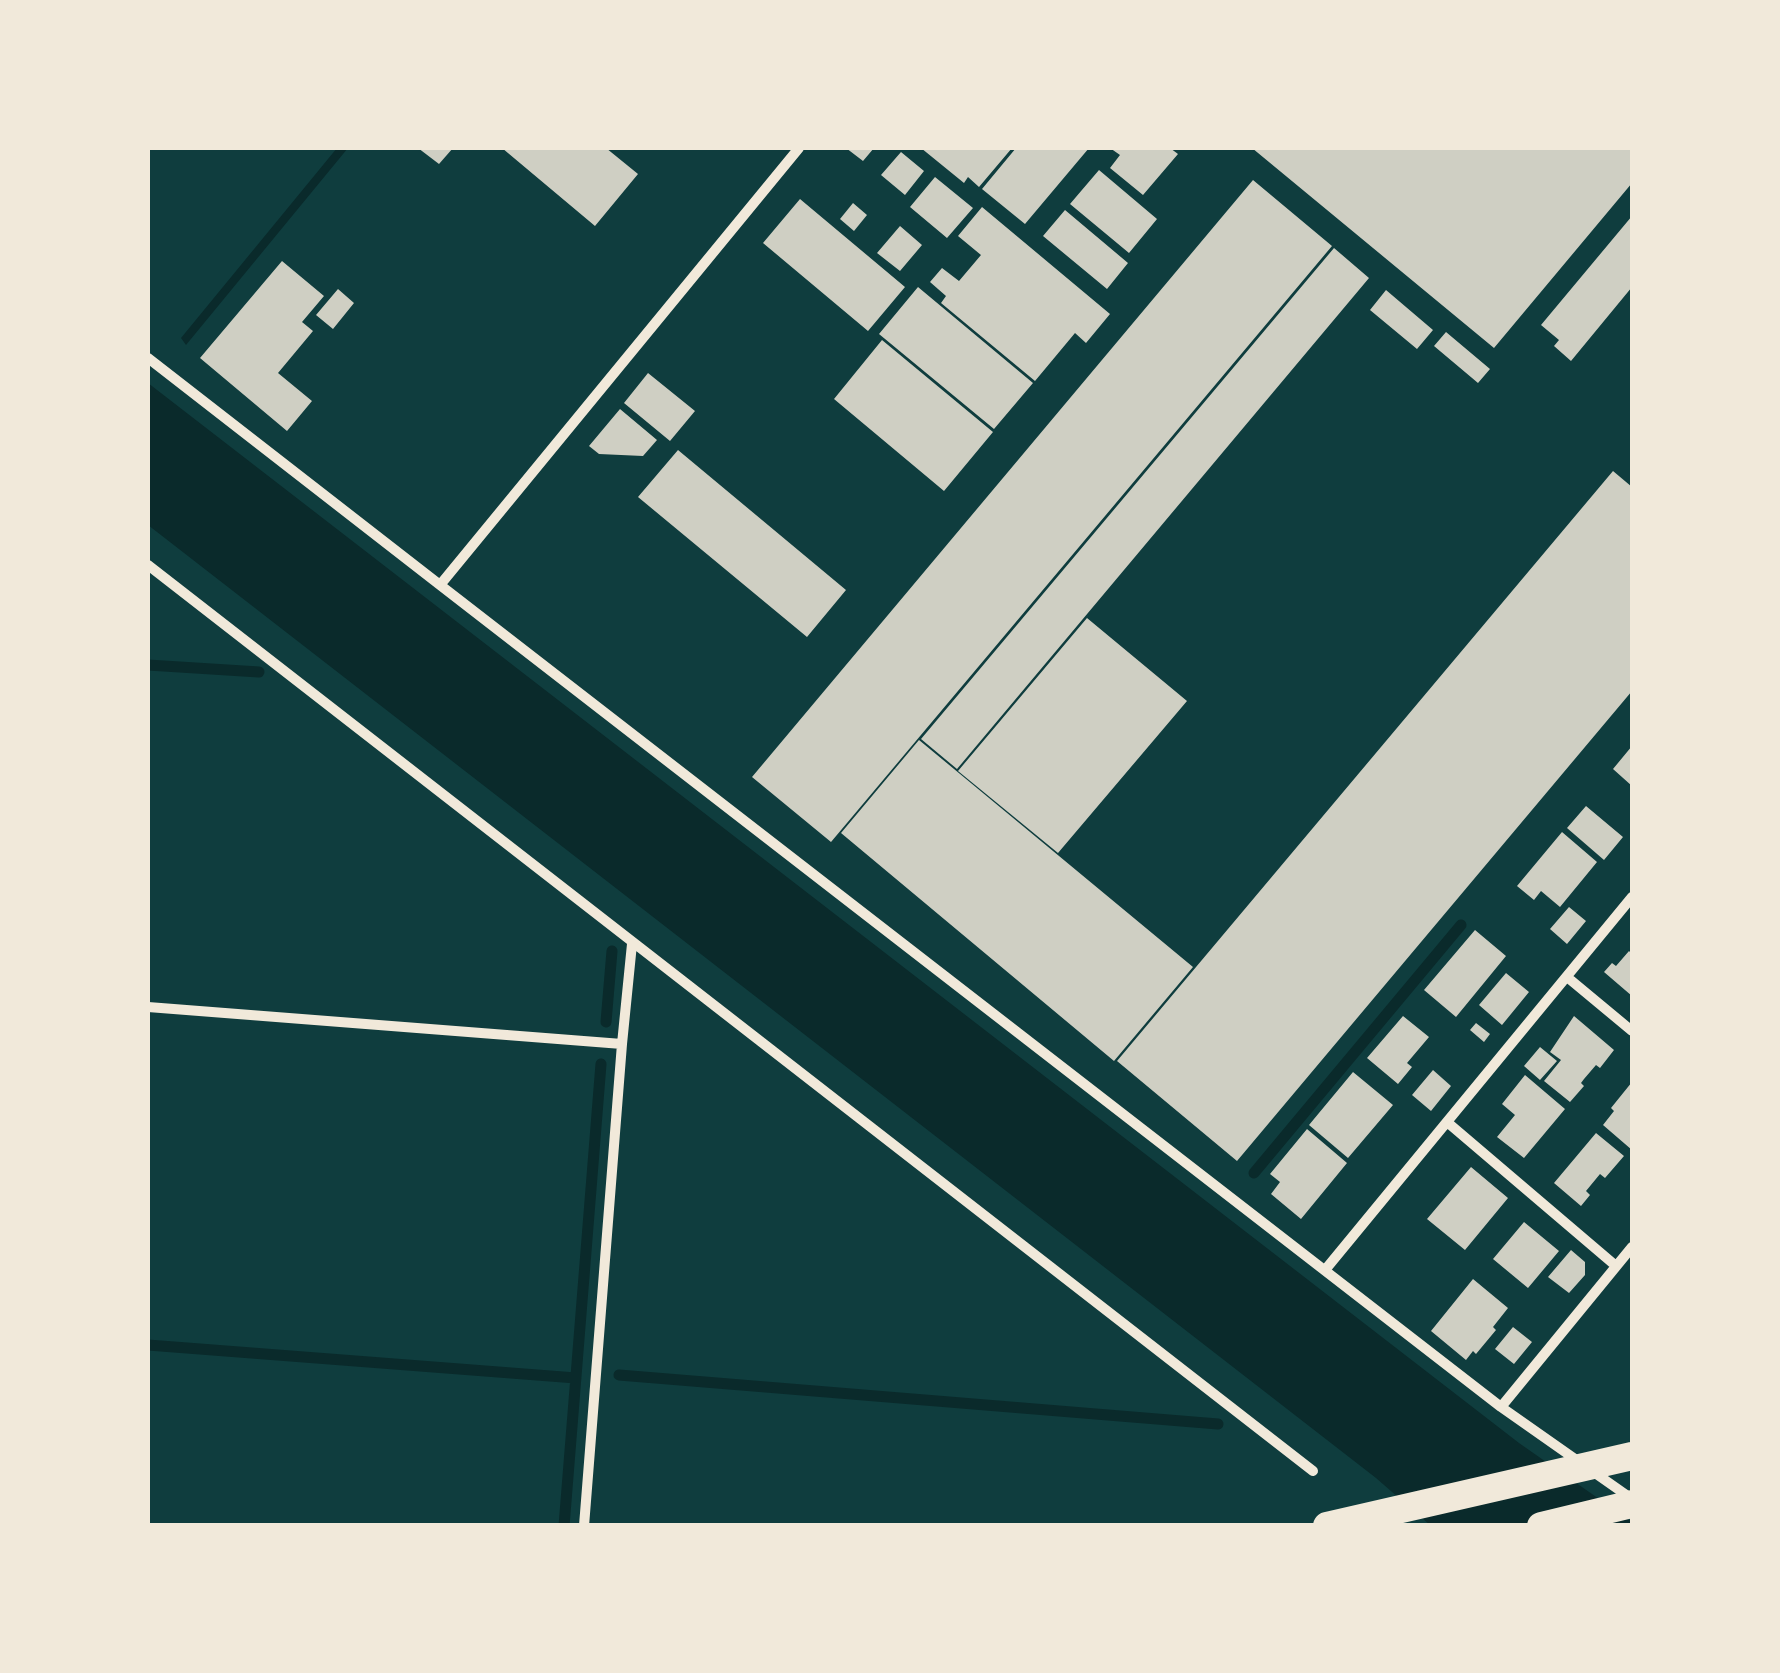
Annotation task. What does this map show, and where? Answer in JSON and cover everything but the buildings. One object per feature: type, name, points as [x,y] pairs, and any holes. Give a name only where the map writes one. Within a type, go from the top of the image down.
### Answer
[{"type":"highway","points":[[1327,1526],[1632,1456]]},
{"type":"highway","points":[[1541,1526],[1632,1502]]},
{"type":"street","points":[[440,584],[799,148]]},
{"type":"street","points":[[148,358],[1501,1407],[1632,1502]]},
{"type":"street","points":[[148,564],[1313,1472]]},
{"type":"street","points":[[1325,1270],[1632,897]]},
{"type":"street","points":[[584,1526],[632,944]]},
{"type":"street","points":[[1566,977],[1632,1031]]},
{"type":"street","points":[[148,1008],[622,1044]]},
{"type":"street","points":[[1447,1122],[1616,1266]]},
{"type":"street","points":[[1501,1407],[1632,1247]]},
{"type":"water","points":[[337,148],[348,148],[186,345],[181,338]]},
{"type":"water","points":[[148,383],[1519,1443],[1632,1525],[1430,1525],[1376,1478],[148,525]]},
{"type":"waterway","points":[[148,665],[259,672]]},
{"type":"waterway","points":[[1254,1173],[1461,925]]},
{"type":"waterway","points":[[606,1022],[612,951]]},
{"type":"waterway","points":[[564,1526],[601,1064]]},
{"type":"waterway","points":[[148,1345],[576,1378]]},
{"type":"waterway","points":[[619,1375],[1218,1424]]}]
